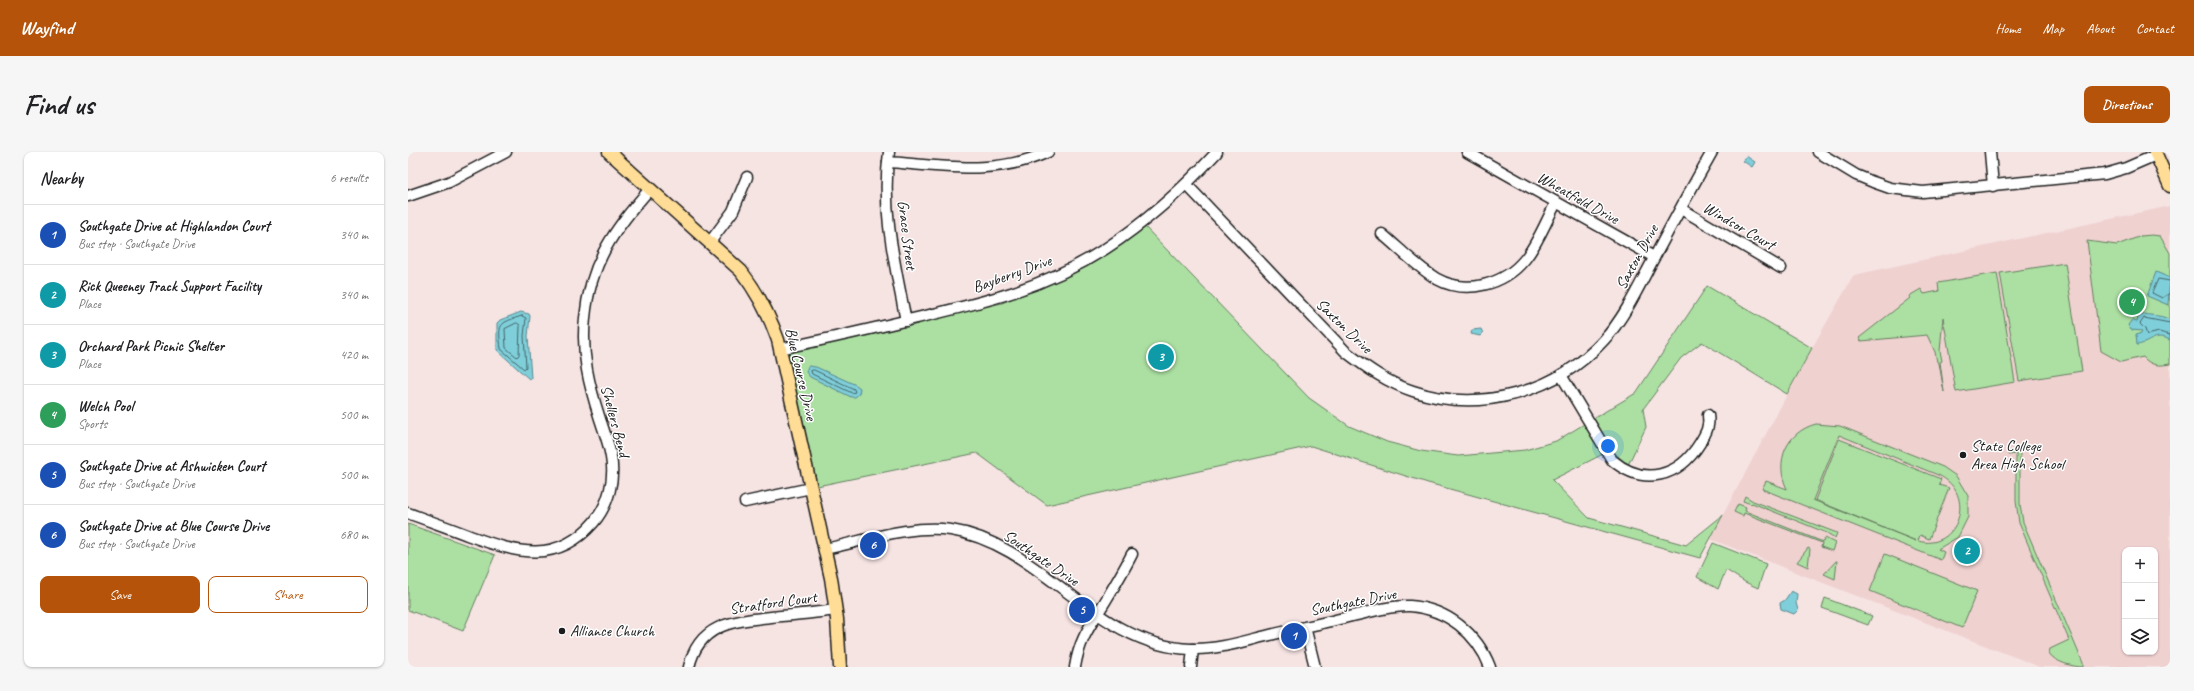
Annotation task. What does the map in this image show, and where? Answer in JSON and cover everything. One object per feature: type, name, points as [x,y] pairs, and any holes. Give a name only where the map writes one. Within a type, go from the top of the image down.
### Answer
[{"type":"main road","name":"Blue Course Drive","points":[[609,152],[741,271],[770,317],[780,349],[825,549],[836,610],[840,667]]},
{"type":"main road","points":[[2156,153],[2170,186]]},
{"type":"street","points":[[408,196],[449,182],[506,152]]},
{"type":"street","points":[[888,157],[973,169],[990,168],[1030,159],[1048,152]]},
{"type":"street","name":"Bayberry Drive","points":[[780,349],[991,301],[1058,274],[1104,249],[1165,205],[1217,152]]},
{"type":"street","name":"Wheatfield Drive","points":[[1467,152],[1654,257]]},
{"type":"street","points":[[1818,152],[1856,175],[1890,188],[1923,192],[2105,174],[2126,168],[2156,153]]},
{"type":"street","points":[[1990,152],[1993,186]]},
{"type":"street","name":"Saxton Drive","points":[[1186,184],[1346,352],[1384,378],[1420,393],[1446,399],[1465,400],[1510,396],[1535,388],[1561,376],[1587,357],[1611,331],[1681,209],[1707,154]]},
{"type":"street","name":"Grace Street","points":[[888,157],[888,221],[906,321]]},
{"type":"street","points":[[710,242],[733,211],[747,177]]},
{"type":"street","name":"Shellers Bend","points":[[408,513],[506,549],[526,553],[546,551],[569,543],[580,536],[596,519],[608,497],[611,484],[612,465],[586,366],[584,343],[588,294],[596,270],[616,230],[650,189]]},
{"type":"street","points":[[1382,234],[1437,279],[1457,286],[1482,286],[1510,273],[1526,259],[1556,203]]},
{"type":"street","name":"Windsor Court","points":[[1681,209],[1781,268]]},
{"type":"street","points":[[1561,376],[1612,460],[1623,468],[1639,474],[1661,475],[1684,464],[1692,456],[1706,432],[1709,425],[1708,415]]},
{"type":"street","points":[[745,502],[811,488]]},
{"type":"street","name":"Southgate Drive","points":[[825,549],[916,530],[951,530],[977,536],[1010,552],[1116,626],[1144,639],[1167,646],[1191,649],[1230,644],[1396,606],[1423,609],[1448,618],[1468,632],[1483,650],[1490,667]]},
{"type":"street","points":[[1075,667],[1080,642],[1132,554]]},
{"type":"street","name":"Stratford Court","points":[[689,667],[697,648],[705,637],[726,623],[836,610]]},
{"type":"street","points":[[1305,627],[1315,667]]},
{"type":"street","points":[[1190,667],[1191,649]]},
{"type":"shaded area","name":"State College Area High School","points":[[2170,206],[2170,667],[2040,667],[1710,539],[1812,348],[1854,275]]},
{"type":"green space","points":[[1145,227],[1309,398],[1349,426],[1387,442],[1421,451],[1458,456],[1525,450],[1556,441],[1636,393],[1707,286],[1812,348],[1787,394],[1702,342],[1681,358],[1643,409],[1646,427],[1628,465],[1611,450],[1552,480],[1589,518],[1686,545],[1723,515],[1700,558],[1428,483],[1311,446],[1047,505],[977,453],[817,486],[788,354],[802,349],[1002,303],[1066,276],[1122,243]]},
{"type":"green space","points":[[2141,236],[2160,236],[2170,253],[2170,364],[2155,365],[2143,357],[2121,362],[2101,351],[2087,241],[2117,245]]},
{"type":"green space","points":[[2065,263],[2082,371],[2019,381],[2000,273]]},
{"type":"green space","points":[[1997,273],[2015,382],[1956,392],[1943,317],[1940,351],[1942,361],[1940,362],[1944,392],[1939,363],[1937,362],[1935,352],[1927,335],[1861,341],[1859,338],[1910,298],[1909,296],[1921,289],[1924,294],[1939,291],[1938,283]]},
{"type":"green space","points":[[1816,424],[1840,426],[1943,467],[1956,476],[1968,496],[1968,517],[1958,537],[1938,549],[1944,552],[1941,560],[1762,489],[1766,481],[1787,489],[1783,479],[1782,469],[1785,449],[1797,434]],"holes":[[[1839,435],[1938,475],[1950,483],[1957,494],[1960,507],[1958,519],[1952,530],[1944,538],[1932,542],[1918,541],[1920,535],[1929,539],[1949,488],[1939,485],[1941,479],[1839,439],[1815,500],[1916,541],[1813,500]]]},
{"type":"green space","points":[[2015,449],[2020,454],[2020,504],[2023,522],[2083,663],[2083,667],[2064,663],[2055,659],[2049,653],[2050,649],[2069,640],[2019,523],[2016,501],[2016,454],[2008,455],[2010,451]]},
{"type":"green space","points":[[1745,496],[1753,501],[1837,533],[1835,538],[1827,533],[1752,503],[1743,501]]},
{"type":"green space","points":[[1738,504],[1746,507],[1745,511],[1823,542],[1825,538],[1835,543],[1832,551],[1821,547],[1822,543],[1744,513],[1743,516],[1734,512]]},
{"type":"green space","points":[[408,524],[495,555],[463,631],[408,610]]},
{"type":"green space","points":[[1713,543],[1766,564],[1758,588],[1726,570],[1718,589],[1697,577]]},
{"type":"green space","points":[[1808,548],[1810,549],[1808,567],[1797,562]]},
{"type":"green space","points":[[1885,554],[1977,591],[1962,628],[1870,591]]},
{"type":"green space","points":[[1837,561],[1835,579],[1824,574]]},
{"type":"green space","points":[[1825,598],[1872,616],[1868,625],[1822,608]]},
{"type":"water","points":[[1746,156],[1755,162],[1752,167],[1743,161]]},
{"type":"water","points":[[2156,272],[2170,278],[2168,305],[2147,296]]},
{"type":"water","points":[[521,312],[529,314],[530,316],[528,336],[531,378],[529,379],[497,350],[497,323],[500,320]]},
{"type":"water","points":[[2144,314],[2161,316],[2170,320],[2170,340],[2160,337],[2137,345],[2136,335],[2142,331],[2131,330],[2128,325],[2132,320],[2137,322],[2138,317]]},
{"type":"water","points":[[1481,329],[1483,333],[1480,336],[1471,334],[1472,330]]},
{"type":"water","points":[[808,366],[816,367],[856,385],[860,388],[859,394],[855,397],[851,397],[810,377],[806,372]]},
{"type":"water","points":[[1791,591],[1797,594],[1796,603],[1798,610],[1794,614],[1781,609],[1780,603],[1785,600]]},
{"type":"place","name":"Welch Pool","points":[[2132,302]]},
{"type":"place","name":"Orchard Park Picnic Shelter","points":[[1161,357]]},
{"type":"place","name":"State College Area High School","points":[[1963,455]]},
{"type":"place","name":"Southgate Drive at Blue Course Drive","points":[[873,545]]},
{"type":"place","name":"Rick Queeney Track Support Facility","points":[[1967,551]]},
{"type":"place","name":"Southgate Drive at Ashwicken Court","points":[[1082,610]]},
{"type":"place","name":"Alliance Church","points":[[562,631]]},
{"type":"place","name":"Southgate Drive at Highlandon Court","points":[[1294,636]]}]
